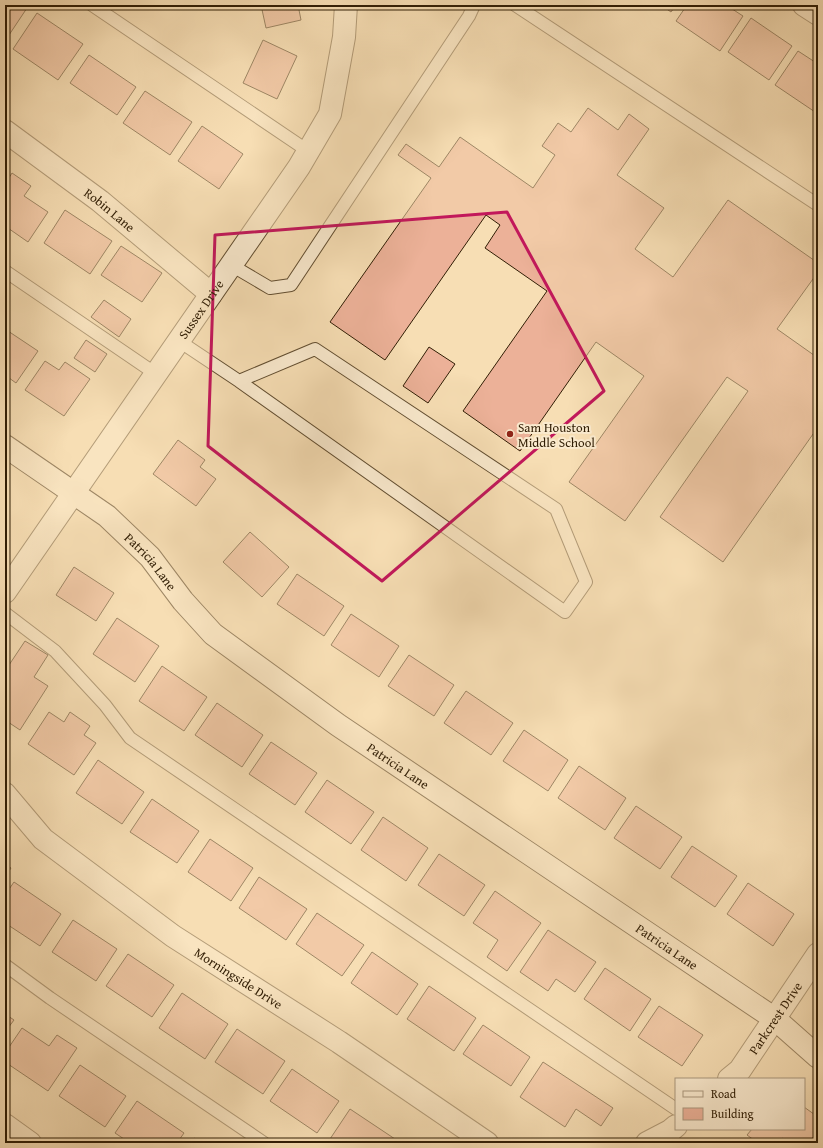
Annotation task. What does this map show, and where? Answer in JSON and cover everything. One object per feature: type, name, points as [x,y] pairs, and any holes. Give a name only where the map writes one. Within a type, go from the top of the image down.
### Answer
[{"type":"street","name":"Sussex Drive","points":[[5,592],[308,152],[330,114],[344,37],[346,5]]},
{"type":"street","points":[[804,5],[818,14]]},
{"type":"street","name":"Robin Lane","points":[[5,130],[100,202],[211,294]]},
{"type":"street","name":"Patricia Lane","points":[[5,446],[107,516],[150,557],[183,601],[213,634],[338,725],[775,1019],[818,1057]]},
{"type":"street","name":"Morningside Drive","points":[[5,794],[43,839],[173,936],[339,1042],[487,1143]]},
{"type":"street","name":"Parkcrest Drive","points":[[730,1078],[740,1070],[818,954]]},
{"type":"street","points":[[5,1125],[30,1143]]},
{"type":"street","points":[[647,1143],[675,1127]]},
{"type":"lane","points":[[92,5],[308,152]]},
{"type":"lane","points":[[231,265],[270,288],[291,285],[469,16],[474,5]]},
{"type":"lane","points":[[515,5],[818,205]]},
{"type":"lane","points":[[5,271],[156,374]]},
{"type":"lane","points":[[179,341],[239,381],[565,612],[586,582],[556,509],[315,349],[239,381]]},
{"type":"lane","points":[[5,613],[55,651],[105,705],[130,738],[675,1108]]},
{"type":"lane","points":[[5,965],[50,998],[264,1143]]},
{"type":"highlighted area","points":[[507,212],[604,391],[382,581],[208,446],[215,235]]},
{"type":"building","points":[[5,5],[29,5],[5,41]]},
{"type":"building","points":[[261,5],[298,5],[301,20],[266,28]]},
{"type":"building","points":[[661,5],[676,5],[671,12]]},
{"type":"building","points":[[687,5],[726,5],[743,16],[720,51],[676,21]]},
{"type":"building","points":[[37,13],[83,44],[58,80],[13,49]]},
{"type":"building","points":[[751,18],[792,46],[769,80],[728,52]]},
{"type":"building","points":[[263,40],[297,56],[277,99],[243,83]]},
{"type":"building","points":[[798,51],[818,64],[818,114],[775,85]]},
{"type":"building","points":[[89,55],[136,87],[117,115],[70,83]]},
{"type":"building","points":[[145,91],[192,122],[170,155],[123,123]]},
{"type":"building","points":[[588,108],[618,130],[629,114],[649,129],[617,175],[664,208],[635,249],[673,277],[728,200],[818,263],[818,272],[777,329],[818,358],[818,427],[723,562],[660,517],[748,391],[727,377],[625,521],[569,482],[644,376],[596,342],[520,451],[463,411],[547,291],[485,248],[500,225],[486,215],[385,360],[330,322],[431,178],[398,155],[406,144],[439,167],[460,137],[533,188],[555,155],[542,146],[558,123],[571,132]]},
{"type":"building","points":[[202,126],[243,154],[219,189],[178,161]]},
{"type":"building","points":[[12,173],[31,186],[24,196],[48,212],[28,242],[5,226],[5,184]]},
{"type":"building","points":[[65,210],[112,241],[90,274],[44,243]]},
{"type":"building","points":[[121,246],[162,273],[142,302],[101,275]]},
{"type":"building","points":[[104,300],[131,319],[119,337],[91,317]]},
{"type":"building","points":[[5,329],[38,351],[16,383],[5,375]]},
{"type":"building","points":[[86,340],[107,354],[95,372],[74,358]]},
{"type":"building","points":[[429,347],[455,364],[428,403],[403,386]]},
{"type":"building","points":[[45,361],[59,370],[65,362],[90,379],[64,416],[25,390]]},
{"type":"building","points":[[178,440],[205,460],[200,467],[216,479],[196,506],[153,474]]},
{"type":"building","points":[[250,532],[289,567],[262,597],[223,562]]},
{"type":"building","points":[[74,567],[114,593],[96,621],[56,595]]},
{"type":"building","points":[[297,574],[344,606],[324,636],[277,604]]},
{"type":"building","points":[[351,614],[399,646],[379,677],[331,645]]},
{"type":"building","points":[[117,618],[159,646],[135,682],[93,654]]},
{"type":"building","points":[[25,641],[48,655],[34,677],[48,686],[20,730],[5,720],[5,671]]},
{"type":"building","points":[[409,655],[454,685],[434,716],[388,686]]},
{"type":"building","points":[[162,666],[207,697],[184,731],[139,701]]},
{"type":"building","points":[[466,691],[513,723],[491,755],[444,723]]},
{"type":"building","points":[[217,703],[263,735],[242,767],[195,735]]},
{"type":"building","points":[[49,712],[64,722],[70,712],[90,726],[84,735],[96,743],[74,775],[28,744]]},
{"type":"building","points":[[524,730],[568,760],[548,791],[503,761]]},
{"type":"building","points":[[271,742],[317,773],[295,805],[249,774]]},
{"type":"building","points":[[98,760],[144,792],[122,824],[76,793]]},
{"type":"building","points":[[579,766],[626,798],[605,830],[558,798]]},
{"type":"building","points":[[327,780],[374,812],[351,844],[305,812]]},
{"type":"building","points":[[152,799],[199,831],[177,863],[130,832]]},
{"type":"building","points":[[636,806],[682,837],[660,869],[614,838]]},
{"type":"building","points":[[383,817],[428,848],[406,881],[361,850]]},
{"type":"building","points":[[210,839],[253,868],[231,901],[188,872]]},
{"type":"building","points":[[692,846],[737,876],[715,907],[671,877]]},
{"type":"building","points":[[439,854],[485,885],[464,916],[418,885]]},
{"type":"building","points":[[5,864],[11,868],[5,877]]},
{"type":"building","points":[[259,877],[307,909],[286,940],[239,908]]},
{"type":"building","points":[[14,882],[61,914],[40,946],[5,923],[5,895]]},
{"type":"building","points":[[748,883],[794,914],[773,946],[727,914]]},
{"type":"building","points":[[495,891],[541,923],[507,971],[487,957],[498,940],[473,923]]},
{"type":"building","points":[[317,913],[364,945],[342,976],[296,944]]},
{"type":"building","points":[[73,920],[117,949],[96,981],[52,952]]},
{"type":"building","points":[[548,930],[596,962],[575,992],[556,979],[548,991],[520,972]]},
{"type":"building","points":[[372,952],[418,984],[397,1015],[351,983]]},
{"type":"building","points":[[128,954],[174,985],[152,1017],[106,986]]},
{"type":"building","points":[[605,968],[651,999],[630,1031],[584,999]]},
{"type":"building","points":[[429,986],[476,1018],[454,1051],[407,1019]]},
{"type":"building","points":[[182,993],[228,1024],[205,1059],[159,1028]]},
{"type":"building","points":[[659,1006],[703,1035],[682,1066],[638,1037]]},
{"type":"building","points":[[5,1014],[14,1020],[5,1032]]},
{"type":"building","points":[[483,1025],[530,1057],[511,1086],[463,1054]]},
{"type":"building","points":[[22,1028],[49,1046],[57,1035],[77,1048],[48,1091],[5,1062],[5,1053]]},
{"type":"building","points":[[237,1029],[285,1061],[263,1094],[215,1062]]},
{"type":"building","points":[[543,1062],[613,1108],[601,1126],[576,1109],[565,1127],[520,1097]]},
{"type":"building","points":[[80,1065],[126,1096],[105,1127],[59,1096]]},
{"type":"building","points":[[292,1069],[339,1101],[317,1133],[270,1101]]},
{"type":"building","points":[[137,1101],[184,1133],[177,1143],[130,1143],[115,1133]]},
{"type":"building","points":[[805,1108],[818,1117],[818,1130],[809,1143],[789,1143],[782,1138],[779,1143],[758,1143],[747,1135],[751,1130],[805,1130]]},
{"type":"building","points":[[350,1109],[398,1141],[397,1143],[328,1142]]},
{"type":"building","points":[[194,1138],[202,1143],[191,1143]]},
{"type":"place","name":"Sam Houston Middle School","points":[[510,434]]}]
